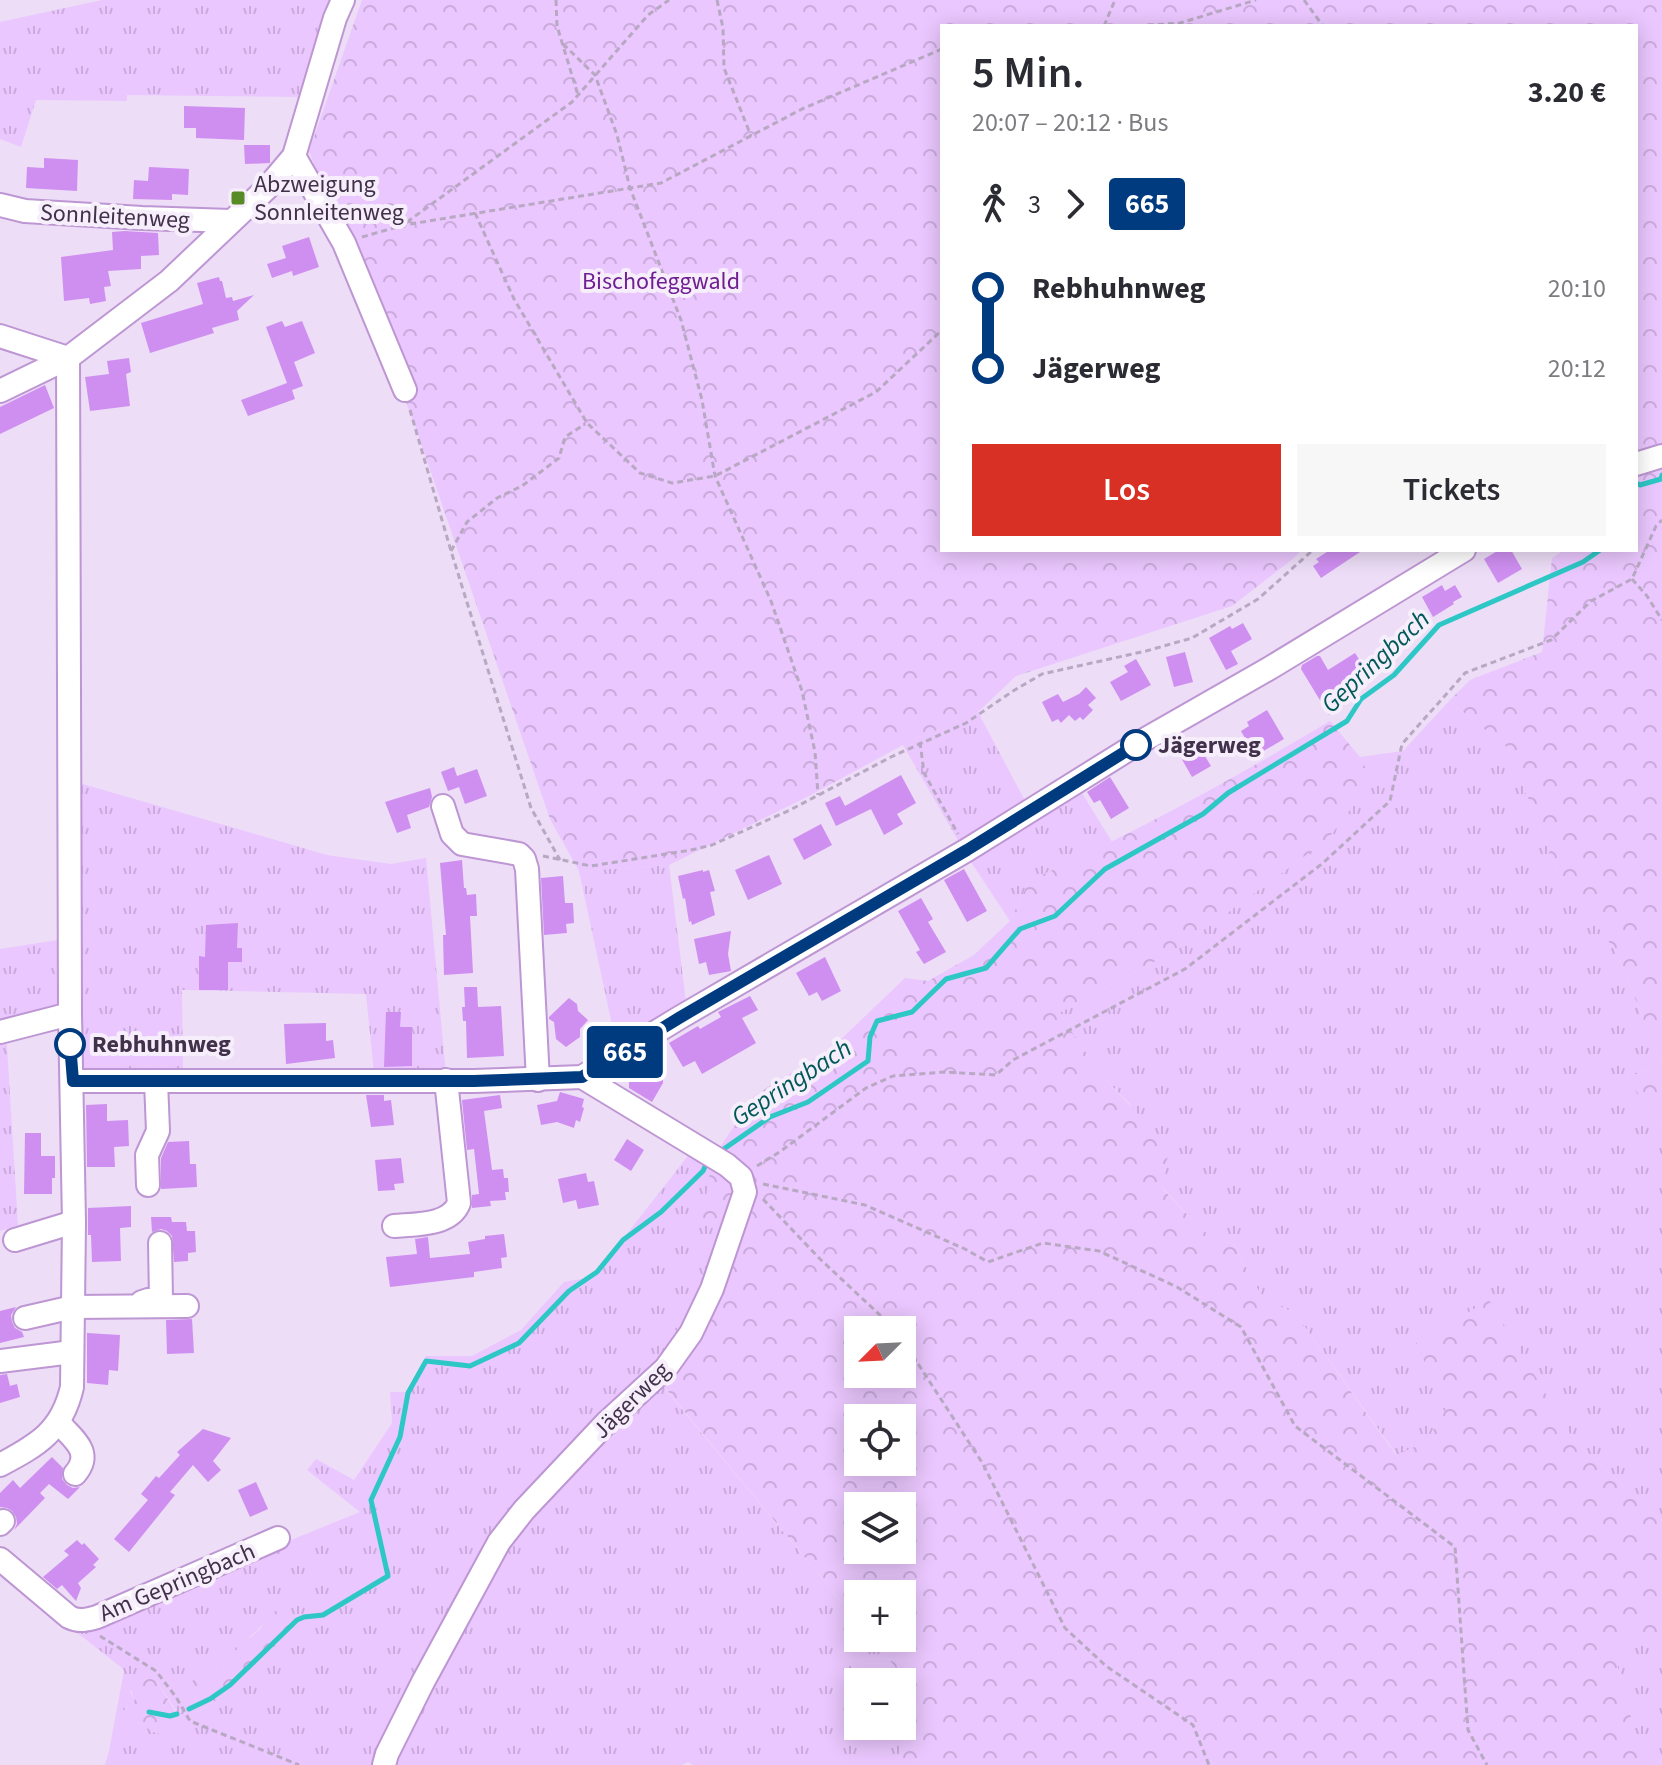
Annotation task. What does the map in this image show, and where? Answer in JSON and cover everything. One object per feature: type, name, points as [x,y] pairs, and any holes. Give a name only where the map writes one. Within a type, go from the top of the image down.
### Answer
[{"type":"street","points":[[0,391],[68,358],[169,281],[267,188],[294,156],[343,0]]},
{"type":"street","points":[[294,156],[344,243],[405,390]]},
{"type":"street","name":"Sonnleitenweg","points":[[0,205],[25,211],[231,221]]},
{"type":"street","points":[[0,336],[68,358]]},
{"type":"street","points":[[0,1465],[50,1433],[68,1402],[72,1387],[74,1222],[70,1014],[68,358]]},
{"type":"street","points":[[1638,463],[1660,457]]},
{"type":"street","points":[[73,1081],[538,1080],[582,1077],[967,850],[1137,744],[1270,668],[1461,552]]},
{"type":"street","points":[[448,798],[452,834],[457,840],[474,847],[519,854],[524,859],[538,1080]]},
{"type":"street","points":[[0,1032],[70,1014]]},
{"type":"street","points":[[582,1077],[734,1171]]},
{"type":"street","points":[[394,1226],[448,1218],[457,1209],[459,1203],[446,1080]]},
{"type":"street","points":[[148,1185],[147,1155],[158,1131],[156,1081]]},
{"type":"street","name":"Jägerweg","points":[[384,1765],[423,1682],[499,1542],[524,1510],[607,1422],[666,1368],[691,1333],[712,1289],[745,1192],[734,1171]]},
{"type":"street","points":[[15,1240],[74,1222]]},
{"type":"street","points":[[133,1306],[161,1299],[160,1243]]},
{"type":"street","points":[[25,1318],[73,1307],[187,1306]]},
{"type":"street","points":[[0,1361],[72,1352]]},
{"type":"street","points":[[58,1422],[83,1451],[82,1466],[75,1474]]},
{"type":"street","name":"Am Gepringbach","points":[[0,1559],[69,1617],[88,1620],[278,1538]]},
{"type":"path","points":[[556,0],[557,26],[578,95]]},
{"type":"path","points":[[404,225],[572,102],[648,15],[669,0]]},
{"type":"path","points":[[717,0],[723,28],[724,68],[751,136]]},
{"type":"path","points":[[1105,24],[1115,0]]},
{"type":"path","points":[[1166,24],[1180,23],[1256,0]]},
{"type":"path","points":[[1304,0],[1322,24]]},
{"type":"path","points":[[563,44],[595,75],[617,135],[630,188],[681,320],[702,400],[715,476],[771,601],[802,691],[815,752],[818,795]]},
{"type":"path","points":[[344,243],[404,225],[661,183],[802,109],[940,50]]},
{"type":"path","points":[[475,213],[514,299],[587,423],[640,473],[672,483],[715,476],[876,392],[940,332]]},
{"type":"path","points":[[405,390],[451,551],[531,808],[560,860]]},
{"type":"path","points":[[451,551],[467,522],[497,498],[522,486],[559,458],[565,437],[587,423]]},
{"type":"path","points":[[734,1171],[781,1151],[866,1088],[893,1076],[944,1072],[996,1075],[1013,1060],[1185,969],[1323,863],[1390,801],[1402,744],[1465,673],[1551,640],[1591,601],[1632,579],[1656,526],[1662,520]]},
{"type":"path","points":[[543,856],[591,866],[712,845],[790,810],[920,742],[966,723],[1042,674],[1192,638],[1258,599],[1311,552]]},
{"type":"path","points":[[1632,579],[1662,620]]},
{"type":"path","points":[[920,742],[924,773],[967,850]]},
{"type":"path","points":[[734,1171],[881,1316]]},
{"type":"path","points":[[734,1171],[773,1187],[865,1205],[988,1262],[1043,1243],[1099,1251],[1177,1287],[1241,1327],[1295,1426],[1455,1547],[1468,1730],[1487,1765]]},
{"type":"path","points":[[916,1361],[983,1464],[1065,1628],[1106,1666],[1193,1725],[1209,1765]]},
{"type":"path","points":[[88,1620],[97,1635],[156,1671],[190,1721],[299,1765]]},
{"type":"green space","points":[[102,0],[333,0],[303,97],[127,95],[127,101],[36,100],[21,147],[0,139],[0,22]]},
{"type":"green space","name":"Bischofeggwald","points":[[362,0],[1662,0],[1662,1064],[1615,950],[1558,873],[1508,748],[1449,701],[1470,680],[1542,652],[1552,558],[1561,552],[1638,552],[1638,24],[940,24],[940,552],[1299,552],[1232,606],[1016,676],[978,712],[903,745],[809,796],[669,865],[579,871],[550,819],[414,423],[309,151]]},
{"type":"green space","points":[[1449,701],[1508,748],[1558,873],[1615,950],[1662,1064],[1662,1067],[1626,1075],[1662,1129],[1662,1521],[1575,1442],[1489,1301],[1446,1409],[1426,1442],[1397,1455],[1295,1313],[1263,1299],[1234,1245],[1203,1231],[1163,1188],[1130,1104],[1102,1076],[1059,1013],[1176,950],[1327,840],[1371,781],[1360,757],[1403,751]]},
{"type":"green space","points":[[978,712],[1033,816],[1079,788],[1112,842],[1029,881],[1010,921],[967,856],[903,745]]},
{"type":"green space","points":[[1330,721],[1360,757],[1372,781],[1327,840],[1176,950],[1059,1013],[1102,1076],[1169,1146],[1163,1189],[1203,1231],[1234,1245],[1263,1299],[1295,1313],[1396,1455],[1426,1442],[1446,1409],[1416,1343],[1489,1300],[1575,1442],[1662,1521],[1662,1660],[1627,1626],[1617,1664],[1637,1740],[1662,1765],[897,1765],[906,1740],[916,1740],[916,1712],[921,1698],[916,1692],[916,1668],[896,1668],[883,1652],[916,1652],[916,1580],[844,1580],[844,1605],[661,1383],[737,1240],[702,1220],[709,1164],[754,1096],[834,1046],[905,978],[928,981],[974,955],[1010,921],[1029,881],[1219,785]]},
{"type":"green space","points":[[76,782],[327,855],[391,864],[426,858],[446,1075],[374,1073],[366,994],[182,990],[183,1075],[94,1075],[81,1066]]},
{"type":"green space","points":[[669,865],[686,1002],[617,1048],[579,871]]},
{"type":"green space","points":[[64,939],[64,1016],[6,1031],[18,1225],[0,1231],[0,949]]},
{"type":"green space","points":[[1662,1067],[1662,1129],[1626,1075]]},
{"type":"green space","points":[[691,1152],[709,1164],[737,1240],[661,1384],[844,1605],[844,1652],[883,1652],[896,1668],[844,1668],[844,1740],[906,1740],[897,1765],[693,1765],[688,1762],[682,1765],[105,1765],[124,1671],[65,1623],[360,1512],[307,1470],[316,1459],[354,1480],[392,1423],[390,1392],[406,1392],[426,1356],[472,1356],[521,1330],[564,1282],[593,1277]],"holes":[[[302,1614],[299,1624],[290,1629],[286,1638],[248,1669],[225,1694],[197,1713],[198,1704],[192,1691],[210,1669],[223,1668],[232,1659],[239,1642],[256,1632],[268,1616],[294,1618]],[[155,1679],[178,1713],[178,1723],[163,1733],[153,1732],[131,1721],[125,1708],[135,1700],[130,1692],[140,1681]]]},
{"type":"green space","points":[[280,1608],[294,1617],[302,1614],[304,1617],[290,1629],[286,1638],[248,1669],[225,1694],[197,1713],[189,1712],[188,1709],[198,1704],[192,1691],[193,1679],[210,1669],[223,1668],[232,1659],[239,1642],[252,1636],[268,1616]]},
{"type":"green space","points":[[1626,1625],[1662,1660],[1662,1762],[1637,1741],[1617,1664]]},
{"type":"green space","points":[[155,1679],[179,1717],[178,1723],[162,1733],[153,1732],[139,1723],[131,1721],[129,1724],[122,1712],[135,1700],[129,1686],[134,1681]]},
{"type":"green space","points":[[916,1692],[921,1698],[916,1712]]},
{"type":"building","points":[[184,106],[245,108],[244,140],[196,138],[196,128],[184,128]]},
{"type":"building","points":[[244,145],[270,145],[270,163],[245,164]]},
{"type":"building","points":[[44,158],[78,160],[77,191],[26,188],[27,167],[44,168]]},
{"type":"building","points":[[149,167],[189,169],[188,195],[172,194],[172,200],[133,199],[134,180],[148,181]]},
{"type":"building","points":[[112,232],[158,233],[159,255],[141,256],[141,269],[108,271],[111,286],[104,287],[106,301],[90,304],[89,298],[64,301],[61,257],[113,250]]},
{"type":"building","points":[[309,237],[319,267],[293,276],[292,271],[272,278],[267,264],[286,258],[282,246]]},
{"type":"building","points":[[219,277],[226,298],[232,297],[233,301],[254,295],[237,311],[239,320],[212,328],[214,333],[150,353],[141,323],[203,304],[197,283]]},
{"type":"building","points":[[282,321],[285,327],[302,321],[315,353],[294,362],[303,386],[292,390],[295,399],[248,416],[241,400],[287,383],[266,327]]},
{"type":"building","points":[[129,358],[131,372],[126,374],[130,406],[90,411],[85,377],[109,374],[107,361]]},
{"type":"building","points":[[45,385],[54,408],[0,434],[0,407]]},
{"type":"building","points":[[1327,552],[1360,552],[1321,578],[1313,566],[1319,562],[1316,559]]},
{"type":"building","points":[[1496,552],[1512,552],[1522,569],[1498,583],[1484,559]]},
{"type":"building","points":[[1442,585],[1445,591],[1455,585],[1462,597],[1433,617],[1422,597]]},
{"type":"building","points":[[1243,623],[1252,639],[1231,651],[1238,664],[1226,670],[1209,638],[1230,626],[1232,629]]},
{"type":"building","points":[[1185,652],[1193,682],[1174,687],[1166,657]]},
{"type":"building","points":[[1355,653],[1369,675],[1342,693],[1348,703],[1329,715],[1301,669],[1302,665],[1320,656],[1328,670]]},
{"type":"building","points":[[1136,659],[1151,685],[1121,701],[1110,682],[1128,672],[1124,666]]},
{"type":"building","points":[[1086,687],[1096,698],[1088,705],[1093,710],[1083,720],[1080,717],[1075,721],[1069,715],[1061,723],[1058,719],[1052,722],[1042,702],[1058,694],[1063,702]]},
{"type":"building","points":[[1267,710],[1284,739],[1255,756],[1241,731],[1249,726],[1247,722]]},
{"type":"building","points":[[1200,748],[1211,766],[1192,777],[1180,756]]},
{"type":"building","points":[[454,767],[457,776],[477,769],[487,796],[465,804],[459,787],[448,791],[441,772]]},
{"type":"building","points":[[901,775],[916,803],[897,814],[903,824],[884,835],[871,809],[836,826],[825,803],[840,796],[845,806]]},
{"type":"building","points":[[1110,777],[1129,808],[1111,819],[1100,800],[1094,803],[1087,792]]},
{"type":"building","points":[[430,788],[432,797],[429,807],[407,815],[411,828],[397,833],[385,802]]},
{"type":"building","points":[[821,824],[832,845],[804,860],[793,839]]},
{"type":"building","points":[[769,855],[782,884],[748,900],[735,870]]},
{"type":"building","points":[[462,860],[464,888],[467,895],[476,894],[477,916],[470,916],[473,973],[444,975],[443,935],[446,935],[440,863]]},
{"type":"building","points":[[964,869],[987,911],[967,922],[944,880]]},
{"type":"building","points":[[709,870],[715,891],[710,892],[715,915],[692,925],[678,876]]},
{"type":"building","points":[[563,876],[565,903],[573,903],[574,923],[566,924],[567,933],[544,935],[541,878]]},
{"type":"building","points":[[921,898],[933,919],[928,922],[946,952],[924,964],[916,952],[920,950],[898,911]]},
{"type":"building","points":[[238,923],[237,948],[242,948],[242,962],[228,962],[228,990],[199,990],[199,956],[205,957],[206,925]]},
{"type":"building","points":[[731,931],[728,954],[731,971],[709,975],[706,962],[699,964],[694,939]]},
{"type":"building","points":[[825,957],[841,991],[822,1001],[817,992],[809,996],[796,973]]},
{"type":"building","points":[[464,987],[477,987],[478,1007],[501,1006],[504,1056],[467,1058],[466,1021],[463,1021],[462,1007],[465,1007]]},
{"type":"building","points":[[750,996],[758,1010],[742,1018],[756,1043],[702,1074],[695,1061],[683,1067],[669,1043],[721,1017],[718,1012]]},
{"type":"building","points":[[569,998],[588,1020],[580,1029],[580,1037],[566,1047],[556,1039],[554,1022],[549,1017]]},
{"type":"building","points":[[386,1012],[401,1012],[400,1027],[412,1027],[412,1066],[384,1067]]},
{"type":"building","points":[[326,1023],[326,1041],[333,1040],[335,1058],[286,1064],[284,1024]]},
{"type":"building","points":[[662,1046],[663,1083],[652,1102],[629,1088],[629,1074],[651,1060],[647,1055]]},
{"type":"building","points":[[560,1092],[584,1099],[580,1122],[576,1120],[574,1128],[557,1122],[541,1125],[537,1105],[557,1101]]},
{"type":"building","points":[[366,1095],[384,1095],[384,1101],[391,1100],[394,1125],[371,1127]]},
{"type":"building","points":[[500,1095],[502,1108],[484,1111],[492,1170],[503,1169],[504,1178],[508,1178],[509,1192],[505,1192],[506,1200],[490,1201],[491,1206],[472,1208],[472,1195],[479,1194],[474,1149],[467,1150],[462,1100]]},
{"type":"building","points":[[107,1104],[107,1121],[128,1120],[129,1146],[114,1147],[115,1167],[87,1167],[86,1105]]},
{"type":"building","points":[[25,1133],[41,1133],[41,1156],[55,1156],[52,1194],[24,1194]]},
{"type":"building","points":[[627,1139],[644,1150],[631,1171],[614,1160]]},
{"type":"building","points":[[189,1141],[190,1164],[196,1164],[197,1187],[161,1189],[161,1158],[168,1142]]},
{"type":"building","points":[[401,1158],[404,1183],[394,1184],[395,1190],[378,1191],[375,1160]]},
{"type":"building","points":[[586,1173],[588,1182],[594,1181],[599,1205],[578,1209],[576,1200],[563,1203],[558,1179]]},
{"type":"building","points":[[131,1206],[131,1227],[120,1228],[121,1261],[92,1262],[88,1208]]},
{"type":"building","points":[[151,1217],[171,1217],[172,1222],[186,1222],[187,1231],[195,1231],[196,1252],[188,1253],[188,1261],[174,1262],[172,1236],[161,1229],[152,1232]]},
{"type":"building","points":[[504,1234],[507,1257],[501,1258],[502,1268],[474,1272],[474,1277],[390,1287],[386,1257],[417,1254],[415,1239],[428,1237],[430,1258],[470,1254],[468,1242]]},
{"type":"building","points":[[16,1307],[11,1315],[12,1322],[24,1337],[0,1343],[0,1311]]},
{"type":"building","points":[[192,1319],[194,1353],[167,1354],[166,1320]]},
{"type":"building","points":[[87,1333],[120,1335],[118,1371],[109,1370],[108,1385],[87,1383]]},
{"type":"building","points":[[7,1374],[10,1386],[17,1384],[20,1397],[0,1403],[0,1375]]},
{"type":"building","points":[[203,1429],[231,1438],[213,1461],[221,1470],[208,1482],[193,1465],[170,1492],[175,1495],[129,1552],[114,1539],[148,1500],[141,1494],[180,1455],[177,1452]]},
{"type":"building","points":[[52,1457],[63,1468],[62,1479],[67,1485],[80,1487],[68,1499],[49,1484],[40,1493],[45,1498],[14,1530],[16,1517],[12,1511],[0,1507],[0,1493],[13,1480],[20,1488]]},
{"type":"building","points":[[256,1482],[268,1509],[250,1517],[238,1490]]},
{"type":"building","points":[[77,1540],[99,1559],[93,1565],[96,1567],[78,1583],[81,1588],[76,1601],[62,1585],[57,1589],[43,1577],[69,1555],[64,1551]]},
{"type":"waterway","name":"Gepringbach","points":[[1638,484],[1661,479],[1662,475]]},
{"type":"waterway","name":"Gepringbach","points":[[718,1153],[770,1117],[808,1102],[868,1061],[870,1037],[877,1021],[912,1012],[946,979],[986,968],[1020,929],[1055,916],[1105,869],[1203,814],[1228,793],[1347,721],[1361,699],[1394,675],[1439,625],[1583,562],[1597,552]]},
{"type":"waterway","name":"Gepringbach","points":[[189,1709],[230,1685],[297,1620],[323,1615],[388,1576],[371,1500],[400,1437],[408,1393],[426,1361],[470,1366],[519,1343],[569,1291],[597,1272],[623,1240],[661,1212],[703,1171],[707,1162]]},
{"type":"waterway","name":"Gepringbach","points":[[149,1712],[170,1716],[177,1714]]},
{"type":"bus line","name":"665","points":[[70,1044],[73,1081],[362,1082],[582,1077],[967,850],[1136,745]]},
{"type":"place","name":"Abzweigung Sonnleitenweg","points":[[238,198]]},
{"type":"place","name":"Jägerweg","points":[[1136,745]]},
{"type":"place","name":"Rebhuhnweg","points":[[70,1044]]}]
